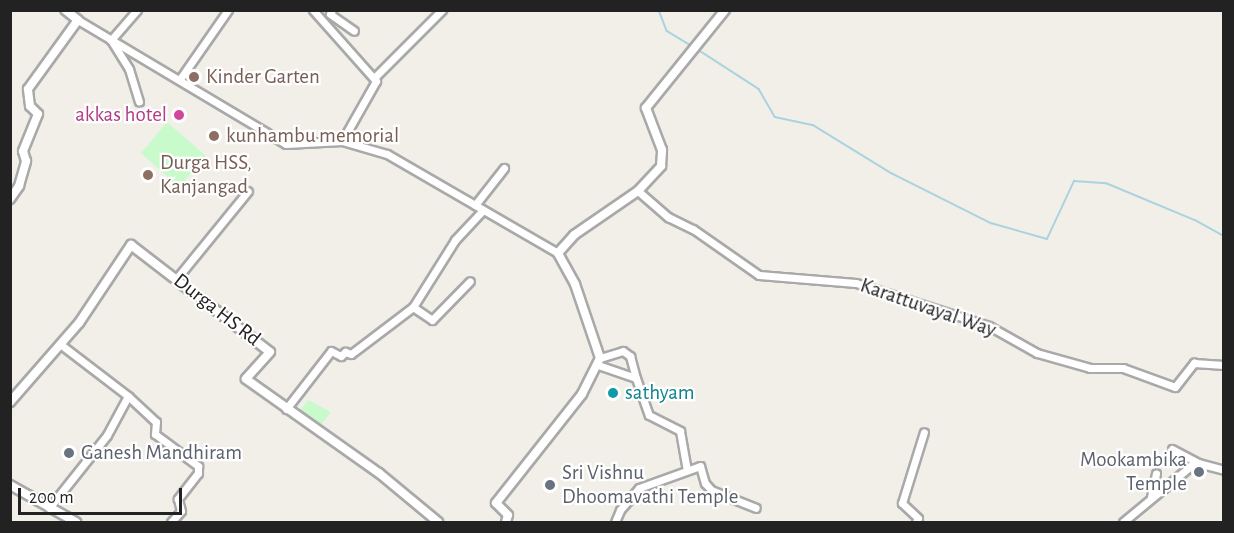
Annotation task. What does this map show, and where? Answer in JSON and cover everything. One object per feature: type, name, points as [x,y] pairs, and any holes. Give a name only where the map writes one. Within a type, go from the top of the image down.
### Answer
[{"type":"street","points":[[65,10],[78,20],[286,144],[342,141],[387,154],[558,253],[575,284],[599,362],[636,378]]},
{"type":"street","points":[[111,40],[137,10]]},
{"type":"street","points":[[180,79],[228,10]]},
{"type":"street","points":[[314,10],[375,77],[376,84],[342,141]]},
{"type":"street","points":[[332,10],[330,14],[354,31]]},
{"type":"street","points":[[375,77],[442,10]]},
{"type":"street","points":[[558,253],[574,235],[638,191],[661,166],[662,150],[646,108],[725,10]]},
{"type":"street","points":[[10,199],[19,186],[26,162],[23,151],[38,114],[30,106],[27,89],[78,20]]},
{"type":"street","points":[[111,40],[129,69],[139,102]]},
{"type":"street","points":[[475,205],[504,168]]},
{"type":"street","points":[[177,278],[248,191]]},
{"type":"street","name":"Karattuvayal Way","points":[[638,191],[668,217],[762,276],[856,283],[989,326],[1037,352],[1090,368],[1123,368],[1175,387],[1194,363],[1224,365]]},
{"type":"street","points":[[286,409],[331,351],[341,356],[345,352],[351,354],[413,307],[454,240],[483,210]]},
{"type":"street","name":"Durga HS Rd","points":[[10,402],[99,296],[131,245],[177,278],[270,352],[246,379],[371,467],[438,522]]},
{"type":"street","points":[[413,307],[432,320],[470,281]]},
{"type":"street","points":[[60,344],[128,396],[156,422],[155,434],[199,469],[178,499],[181,511],[171,522]]},
{"type":"street","points":[[507,522],[508,515],[496,503],[582,394],[599,362],[622,351],[630,356],[649,415],[680,431],[687,469]]},
{"type":"street","points":[[49,508],[107,435],[128,396]]},
{"type":"street","points":[[916,522],[918,518],[902,503],[924,432]]},
{"type":"street","points":[[1172,449],[1198,463],[1224,470]]},
{"type":"street","points":[[1123,522],[1151,497],[1198,463]]},
{"type":"street","points":[[615,522],[620,510],[639,488],[700,466],[705,483],[711,490],[756,508]]},
{"type":"street","points":[[1151,497],[1156,474]]},
{"type":"street","points":[[10,485],[76,522]]},
{"type":"green space","points":[[167,122],[206,156],[179,187],[141,153]]},
{"type":"green space","points":[[308,400],[331,412],[321,425],[299,412]]},
{"type":"waterway","points":[[659,10],[667,31],[690,45]]},
{"type":"waterway","points":[[697,49],[759,89],[775,117],[813,125],[891,173],[991,223],[1047,239],[1074,181],[1106,183],[1195,220],[1224,236]]},
{"type":"place","name":"Kinder Garten","points":[[194,77]]},
{"type":"place","name":"akkas hotel","points":[[179,115]]},
{"type":"place","name":"kunhambu memorial","points":[[214,136]]},
{"type":"place","name":"Durga HSS, Kanjangad","points":[[148,175]]},
{"type":"place","name":"sathyam","points":[[613,393]]},
{"type":"place","name":"Ganesh Mandhiram","points":[[69,453]]},
{"type":"place","name":"Mookambika Temple","points":[[1199,472]]},
{"type":"place","name":"Sri Vishnu Dhoomavathi Temple","points":[[550,485]]}]
